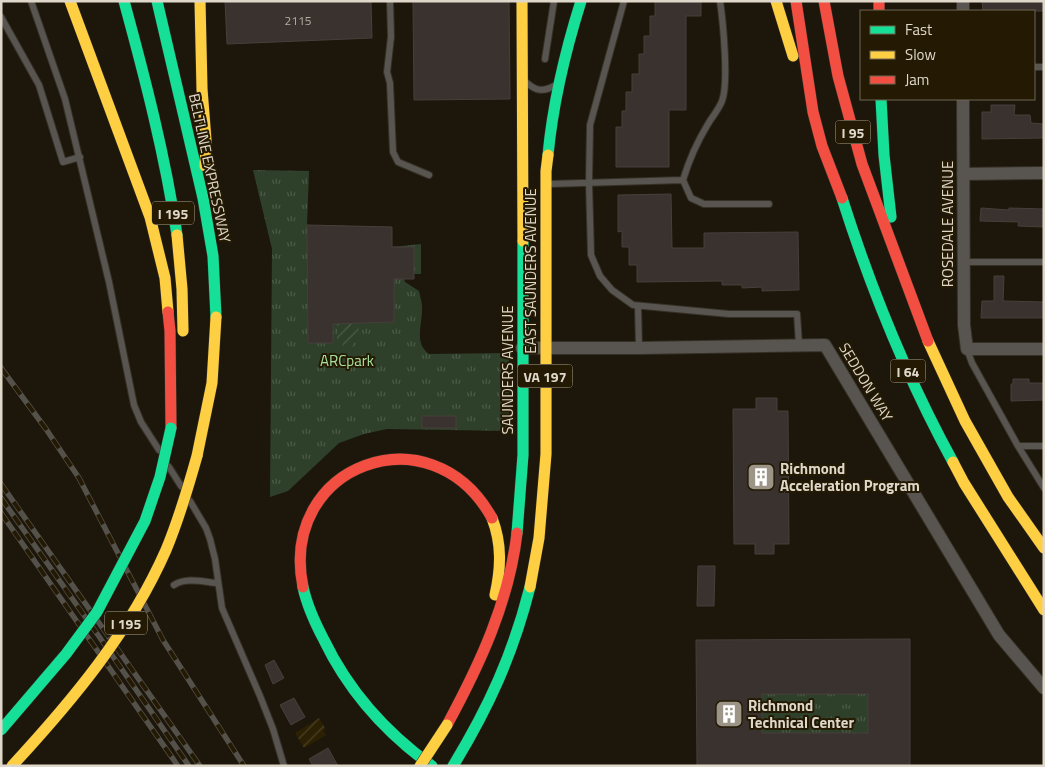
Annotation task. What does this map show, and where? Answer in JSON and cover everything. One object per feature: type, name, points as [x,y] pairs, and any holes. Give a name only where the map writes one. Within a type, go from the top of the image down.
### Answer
[{"type":"main road","points":[[70,1],[150,217],[165,278],[170,332],[171,428]]},
{"type":"main road","name":"I 195","points":[[124,1],[161,149],[177,232],[184,293],[183,340]]},
{"type":"main road","name":"BELTLINE EXPRESSWAY","points":[[12,766],[36,740],[110,648],[127,622],[159,564],[184,501],[197,456],[212,383],[216,311],[213,256],[204,198],[157,1]]},
{"type":"main road","points":[[200,1],[202,89],[206,140],[204,198]]},
{"type":"main road","name":"SAUNDERS AVENUE","points":[[420,766],[447,725],[478,666],[504,598],[516,545],[523,455],[522,1]]},
{"type":"main road","name":"EAST SAUNDERS AVENUE","points":[[453,766],[489,703],[512,652],[536,566],[545,492],[545,184],[550,131],[558,83],[581,1]]},
{"type":"main road","name":"I 64","points":[[776,1],[779,15],[813,112],[822,146],[859,251],[884,315],[929,418],[964,483],[1044,610]]},
{"type":"main road","points":[[796,1],[813,112]]},
{"type":"main road","name":"I 95","points":[[824,1],[838,76],[862,164],[896,258]]},
{"type":"main road","name":"I 64","points":[[881,100],[884,155],[896,258],[927,340],[965,420],[1008,497],[1044,548]]},
{"type":"main road","name":"I 195","points":[[1,730],[66,654],[97,612],[144,521],[160,477],[178,402],[182,367]]},
{"type":"main road","points":[[432,766],[389,734],[357,696],[333,662],[309,607],[300,570],[300,549],[303,534],[308,519],[321,496],[342,476],[357,468],[375,462],[396,459],[415,460],[434,464],[452,472],[484,502],[497,528],[501,559],[478,666]]},
{"type":"street","name":"ROSEDALE AVENUE","points":[[963,100],[964,325],[967,349]]},
{"type":"street","points":[[963,174],[1044,173]]},
{"type":"street","name":"SEDDON WAY","points":[[522,348],[825,345],[999,635],[1044,688]]},
{"type":"street","points":[[967,349],[1044,349]]},
{"type":"lane","points":[[31,1],[65,100],[80,157],[112,292],[134,405],[142,422],[206,528],[214,551],[222,608],[264,704],[284,766]]},
{"type":"lane","points":[[390,1],[391,37],[387,72],[389,77],[394,157],[398,162],[429,175]]},
{"type":"lane","points":[[545,59],[554,1]]},
{"type":"lane","points":[[624,1],[590,126],[591,255],[600,276],[612,290],[633,305],[638,306],[729,314],[797,314],[799,345]]},
{"type":"lane","points":[[720,1],[725,79],[722,101],[697,142],[683,180],[691,198],[704,204],[769,204]]},
{"type":"lane","points":[[1,18],[39,86],[63,162],[80,157]]},
{"type":"lane","points":[[522,78],[531,86],[540,90],[550,88],[558,83]]},
{"type":"lane","points":[[545,184],[683,180]]},
{"type":"lane","points":[[964,262],[1044,262]]},
{"type":"lane","points":[[638,306],[639,348]]},
{"type":"lane","points":[[967,349],[972,363],[1018,446],[1044,488]]},
{"type":"lane","points":[[1018,446],[1044,446]]},
{"type":"lane","points":[[174,584],[193,580],[218,583]]},
{"type":"shaded area","points":[[319,718],[326,729],[323,731],[326,735],[304,748],[295,733]]},
{"type":"green space","name":"ARCpark","points":[[253,170],[309,171],[307,225],[392,227],[392,247],[421,244],[421,274],[403,274],[405,282],[419,291],[422,307],[421,344],[429,354],[509,353],[509,431],[387,429],[364,434],[339,443],[288,491],[270,497],[272,249]]},
{"type":"green space","points":[[337,323],[359,323],[358,340],[353,343],[353,347],[343,347],[340,340],[337,340]]},
{"type":"green space","points":[[762,694],[868,694],[868,733],[762,733]]},
{"type":"building","points":[[225,1],[371,1],[372,38],[227,44]]},
{"type":"building","points":[[413,1],[509,1],[510,99],[414,100]]},
{"type":"building","points":[[655,1],[701,1],[701,16],[686,16],[686,110],[669,110],[669,167],[616,167],[616,127],[622,127],[622,111],[626,111],[626,92],[632,92],[632,74],[639,74],[639,54],[644,54],[644,36],[650,36],[650,16],[655,16]]},
{"type":"building","points":[[982,1],[1044,1],[1044,11],[983,10]]},
{"type":"building","points":[[991,105],[1015,105],[1014,115],[1030,115],[1031,123],[1044,124],[1044,138],[982,139],[982,112],[991,112]]},
{"type":"building","points":[[671,194],[672,248],[704,248],[704,233],[798,232],[799,290],[762,291],[762,287],[742,288],[742,285],[722,285],[722,281],[637,282],[637,265],[629,265],[629,247],[622,247],[622,231],[618,232],[618,195]]},
{"type":"building","points":[[981,208],[1009,210],[1009,208],[1044,209],[1044,227],[1018,226],[1019,222],[980,221]]},
{"type":"building","points":[[307,225],[392,227],[392,247],[414,247],[414,279],[394,279],[394,322],[333,324],[333,343],[308,343]]},
{"type":"building","points":[[994,276],[1004,276],[1003,301],[1044,302],[1044,318],[981,318],[982,301],[994,301]]},
{"type":"building","points":[[1013,379],[1029,379],[1029,383],[1044,383],[1044,400],[1011,401],[1011,384],[1013,384]]},
{"type":"building","name":"Richmond Acceleration Program","points":[[756,398],[777,398],[777,411],[788,411],[789,544],[774,544],[774,554],[755,554],[755,544],[734,544],[733,409],[756,409]]},
{"type":"building","points":[[422,416],[456,416],[456,428],[422,428]]},
{"type":"building","points":[[698,566],[715,566],[714,606],[697,606]]},
{"type":"building","name":"Richmond Technical Center","points":[[910,639],[910,766],[697,766],[696,640]],"holes":[[[762,694],[868,694],[868,733],[762,733]]]},
{"type":"building","points":[[274,660],[284,678],[273,684],[265,665]]},
{"type":"building","points":[[294,698],[305,717],[291,725],[280,705]]},
{"type":"building","points":[[328,748],[338,766],[313,766],[309,759]]},
{"type":"railway","points":[[1,368],[79,478],[163,640],[244,766]]},
{"type":"railway","points":[[1,484],[200,766]]},
{"type":"railway","points":[[1,498],[189,766]]},
{"type":"railway","points":[[1,513],[178,766]]},
{"type":"traffic: fast","points":[[124,1],[154,117],[177,235]]},
{"type":"traffic: fast","points":[[157,1],[203,198],[213,256],[216,317]]},
{"type":"traffic: fast","points":[[548,155],[560,77],[581,1]]},
{"type":"traffic: fast","points":[[881,100],[884,155],[891,217]]},
{"type":"traffic: fast","points":[[842,198],[865,266],[891,333],[920,398],[953,462]]},
{"type":"traffic: fast","points":[[517,533],[523,455],[523,241]]},
{"type":"traffic: fast","points":[[1,730],[66,654],[97,612],[145,521],[160,477],[171,428]]},
{"type":"traffic: fast","points":[[303,587],[314,621],[334,659],[357,694],[384,725],[432,766]]},
{"type":"traffic: fast","points":[[453,766],[478,723],[499,680],[516,635],[530,587]]},
{"type":"traffic: slow","points":[[70,1],[150,217],[165,278],[168,312]]},
{"type":"traffic: slow","points":[[200,1],[202,89],[206,140],[205,166]]},
{"type":"traffic: slow","points":[[522,1],[523,241]]},
{"type":"traffic: slow","points":[[776,1],[793,56]]},
{"type":"traffic: slow","points":[[530,587],[539,538],[546,454],[546,171],[548,155]]},
{"type":"traffic: slow","points":[[177,235],[182,289],[183,331]]},
{"type":"traffic: slow","points":[[197,456],[212,383],[216,317]]},
{"type":"traffic: slow","points":[[928,341],[965,421],[1008,497],[1044,548]]},
{"type":"traffic: slow","points":[[12,766],[78,691],[135,609],[152,580],[171,538],[197,456]]},
{"type":"traffic: slow","points":[[953,462],[964,483],[1044,610]]},
{"type":"traffic: slow","points":[[492,518],[498,537],[500,556],[495,595]]},
{"type":"traffic: slow","points":[[420,766],[447,725]]},
{"type":"traffic: jam","points":[[796,1],[813,112],[822,146],[842,198]]},
{"type":"traffic: jam","points":[[824,1],[838,76],[862,164],[928,341]]},
{"type":"traffic: jam","points":[[879,1],[879,10]]},
{"type":"traffic: jam","points":[[168,312],[170,331],[171,428]]},
{"type":"traffic: jam","points":[[303,587],[301,544],[313,509],[336,483],[365,466],[399,459],[433,465],[465,484],[492,518]]},
{"type":"traffic: jam","points":[[447,725],[482,656],[500,608],[513,559],[517,533]]},
{"type":"place","name":"Richmond Acceleration Program","points":[[761,477]]},
{"type":"place","name":"Richmond Technical Center","points":[[729,714]]}]
